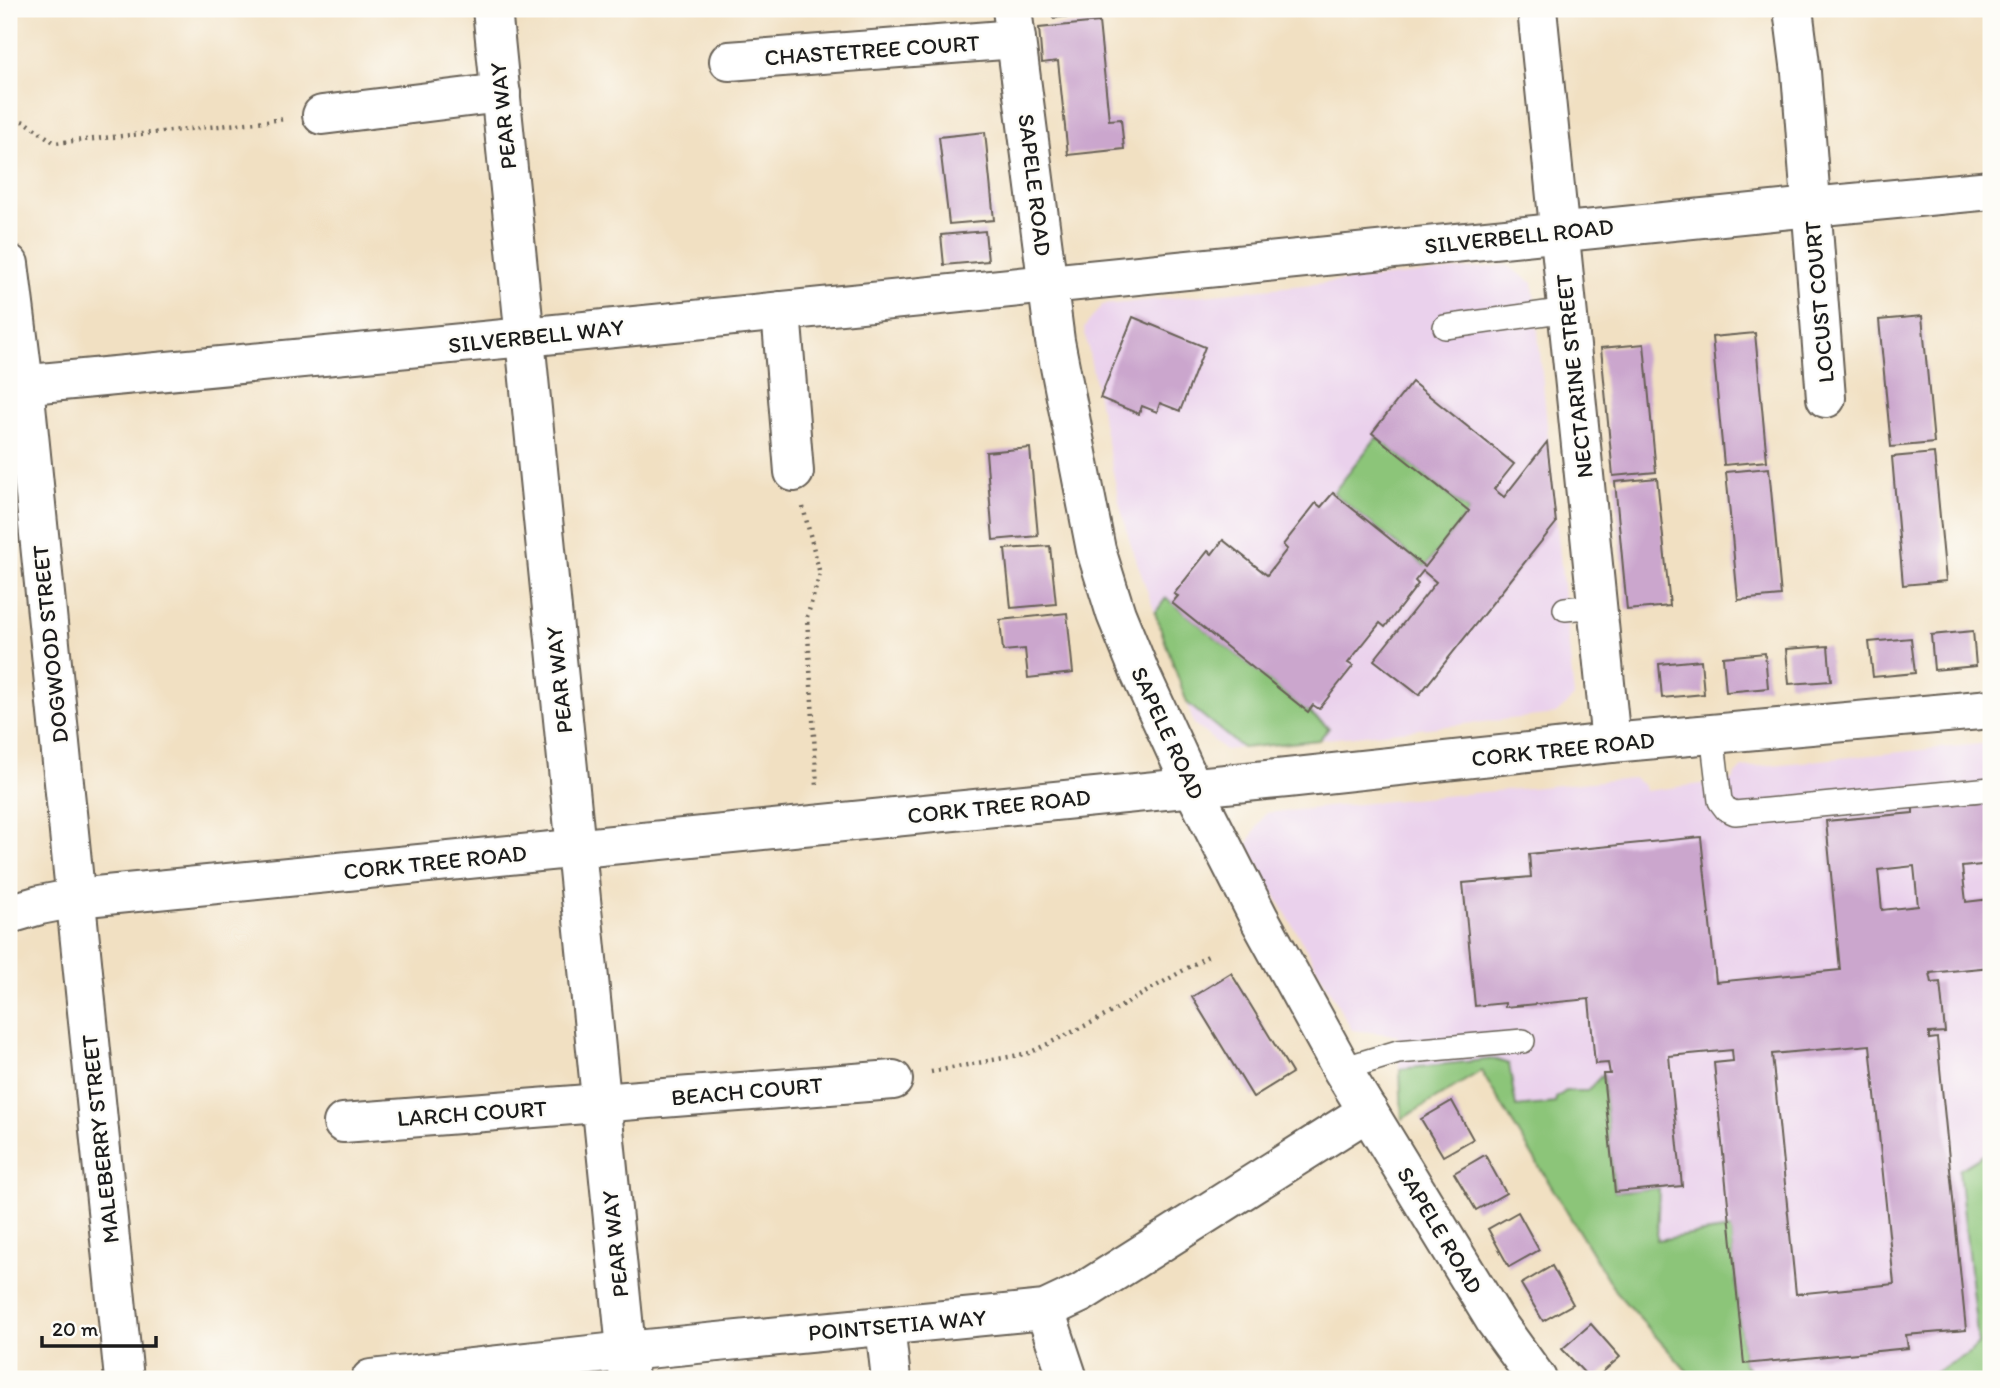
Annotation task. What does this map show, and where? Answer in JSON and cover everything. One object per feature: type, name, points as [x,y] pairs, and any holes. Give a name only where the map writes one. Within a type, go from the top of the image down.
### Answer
[{"type":"street","name":"PEAR WAY","points":[[492,9],[627,1365]]},
{"type":"street","name":"NECTARINE STREET","points":[[1536,9],[1567,310],[1581,608],[1611,743]]},
{"type":"street","name":"LOCUST COURT","points":[[1793,9],[1801,72],[1826,398]]},
{"type":"street","name":"CHASTETREE COURT","points":[[729,61],[1014,24]]},
{"type":"street","name":"SAPELE ROAD","points":[[1014,24],[1055,341],[1096,550],[1116,614],[1192,786],[1260,920],[1342,1069],[1481,1299],[1537,1379]]},
{"type":"street","points":[[322,115],[501,93]]},
{"type":"street","name":"SILVERBELL ROAD","points":[[1048,284],[1991,190]]},
{"type":"street","name":"DOGWOOD STREET","points":[[9,264],[16,385],[76,898]]},
{"type":"street","name":"SILVERBELL WAY","points":[[16,385],[1048,284]]},
{"type":"street","points":[[781,311],[794,472]]},
{"type":"street","name":"CORK TREE ROAD","points":[[9,914],[76,898],[1287,778],[1712,733],[1991,709]]},
{"type":"street","name":"MALEBERRY STREET","points":[[76,898],[124,1379]]},
{"type":"street","name":"BEACH COURT","points":[[601,1103],[893,1080]]},
{"type":"street","name":"LARCH COURT","points":[[343,1124],[601,1103]]},
{"type":"street","name":"POINTSETIA WAY","points":[[372,1379],[627,1365],[886,1326],[1045,1310],[1081,1293],[1368,1111]]},
{"type":"street","points":[[1045,1310],[1068,1379]]},
{"type":"street","points":[[886,1326],[891,1379]]},
{"type":"lane","points":[[1445,327],[1567,310]]},
{"type":"lane","points":[[1712,733],[1720,801],[1726,809],[1735,813],[1991,789]]},
{"type":"lane","points":[[1342,1069],[1398,1052],[1523,1041]]},
{"type":"path","points":[[9,116],[27,124],[55,143],[322,115]]},
{"type":"path","points":[[794,472],[820,574],[807,617],[820,824]]},
{"type":"path","points":[[893,1080],[1029,1052],[1103,1017],[1208,956]]},
{"type":"shaded area","points":[[1506,265],[1533,283],[1574,697],[1556,714],[1225,750],[1194,724],[1131,545],[1119,502],[1084,328],[1102,305]]},
{"type":"shaded area","points":[[1991,743],[1991,1379],[1694,1379],[1615,1291],[1481,1071],[1402,1119],[1397,1035],[1352,1030],[1247,845],[1265,813],[1633,778],[1644,786],[1645,791],[1734,780],[1734,776],[1742,768]]},
{"type":"green space","points":[[1377,437],[1469,511],[1425,567],[1333,493]]},
{"type":"green space","points":[[1166,598],[1329,728],[1319,740],[1242,748],[1187,703],[1155,613]]},
{"type":"green space","points":[[1493,1059],[1509,1064],[1516,1107],[1555,1103],[1556,1098],[1566,1091],[1587,1091],[1603,1074],[1615,1192],[1659,1188],[1657,1240],[1731,1229],[1744,1364],[1757,1379],[1694,1379],[1615,1291],[1481,1071],[1402,1119],[1400,1069]]},
{"type":"green space","points":[[1991,1150],[1991,1379],[1923,1379],[1968,1354],[1978,1344],[1959,1170]]},
{"type":"building","points":[[1052,9],[1097,9],[1097,14],[1053,18]]},
{"type":"building","points":[[1099,22],[1109,120],[1121,119],[1124,149],[1068,155],[1058,61],[1042,63],[1039,28]]},
{"type":"building","points":[[985,132],[994,220],[949,224],[939,137]]},
{"type":"building","points":[[985,231],[988,261],[944,265],[941,235]]},
{"type":"building","points":[[1922,316],[1934,443],[1891,447],[1879,320]]},
{"type":"building","points":[[1133,317],[1205,347],[1180,411],[1160,403],[1157,412],[1142,406],[1139,414],[1100,398]]},
{"type":"building","points":[[1755,333],[1767,461],[1724,465],[1712,337]]},
{"type":"building","points":[[1644,344],[1656,472],[1613,476],[1601,348]]},
{"type":"building","points":[[1412,382],[1514,464],[1494,489],[1504,497],[1547,442],[1556,523],[1419,695],[1374,660],[1436,582],[1423,571],[1415,581],[1418,584],[1385,627],[1380,623],[1348,663],[1353,666],[1319,709],[1313,705],[1308,712],[1172,603],[1178,596],[1174,594],[1208,551],[1212,554],[1223,540],[1267,575],[1287,549],[1283,545],[1316,503],[1321,507],[1333,493],[1425,567],[1469,511],[1372,433]]},
{"type":"building","points":[[1030,448],[1038,536],[993,540],[986,452]]},
{"type":"building","points":[[1934,453],[1946,581],[1903,585],[1892,457]]},
{"type":"building","points":[[1769,468],[1781,596],[1738,600],[1726,472]]},
{"type":"building","points":[[1657,478],[1670,606],[1627,610],[1615,482]]},
{"type":"building","points":[[1050,546],[1056,604],[1011,608],[1005,549]]},
{"type":"building","points":[[1067,613],[1073,673],[1028,678],[1025,649],[1003,651],[1000,620]]},
{"type":"building","points":[[1973,631],[1976,666],[1934,670],[1931,635]]},
{"type":"building","points":[[1911,638],[1915,673],[1873,677],[1869,642]]},
{"type":"building","points":[[1828,646],[1831,681],[1789,684],[1786,649]]},
{"type":"building","points":[[1765,653],[1768,688],[1726,692],[1723,657]]},
{"type":"building","points":[[1701,660],[1704,694],[1662,698],[1659,664]]},
{"type":"building","points":[[1991,801],[1991,864],[1962,867],[1966,902],[1991,899],[1991,967],[1930,973],[1932,983],[1940,982],[1945,1032],[1929,1033],[1929,1039],[1937,1038],[1966,1330],[1906,1335],[1908,1348],[1744,1364],[1714,1063],[1733,1061],[1732,1050],[1669,1056],[1682,1186],[1615,1192],[1603,1074],[1610,1074],[1608,1063],[1595,1064],[1589,999],[1505,1007],[1505,1003],[1475,1006],[1463,883],[1531,877],[1529,854],[1701,837],[1716,982],[1840,970],[1826,821],[1913,813],[1913,808]],"holes":[[[1914,866],[1918,906],[1882,910],[1878,870]],[[1870,1045],[1894,1284],[1796,1294],[1772,1054]]]},
{"type":"building","points":[[1231,973],[1292,1073],[1253,1097],[1192,997]]},
{"type":"building","points":[[1452,1101],[1473,1139],[1443,1156],[1421,1119]]},
{"type":"building","points":[[1485,1155],[1506,1193],[1476,1210],[1454,1173]]},
{"type":"building","points":[[1518,1212],[1539,1250],[1509,1267],[1488,1229]]},
{"type":"building","points":[[1552,1266],[1573,1304],[1543,1321],[1521,1284]]},
{"type":"building","points":[[1591,1324],[1620,1357],[1595,1379],[1590,1379],[1562,1349]]}]
